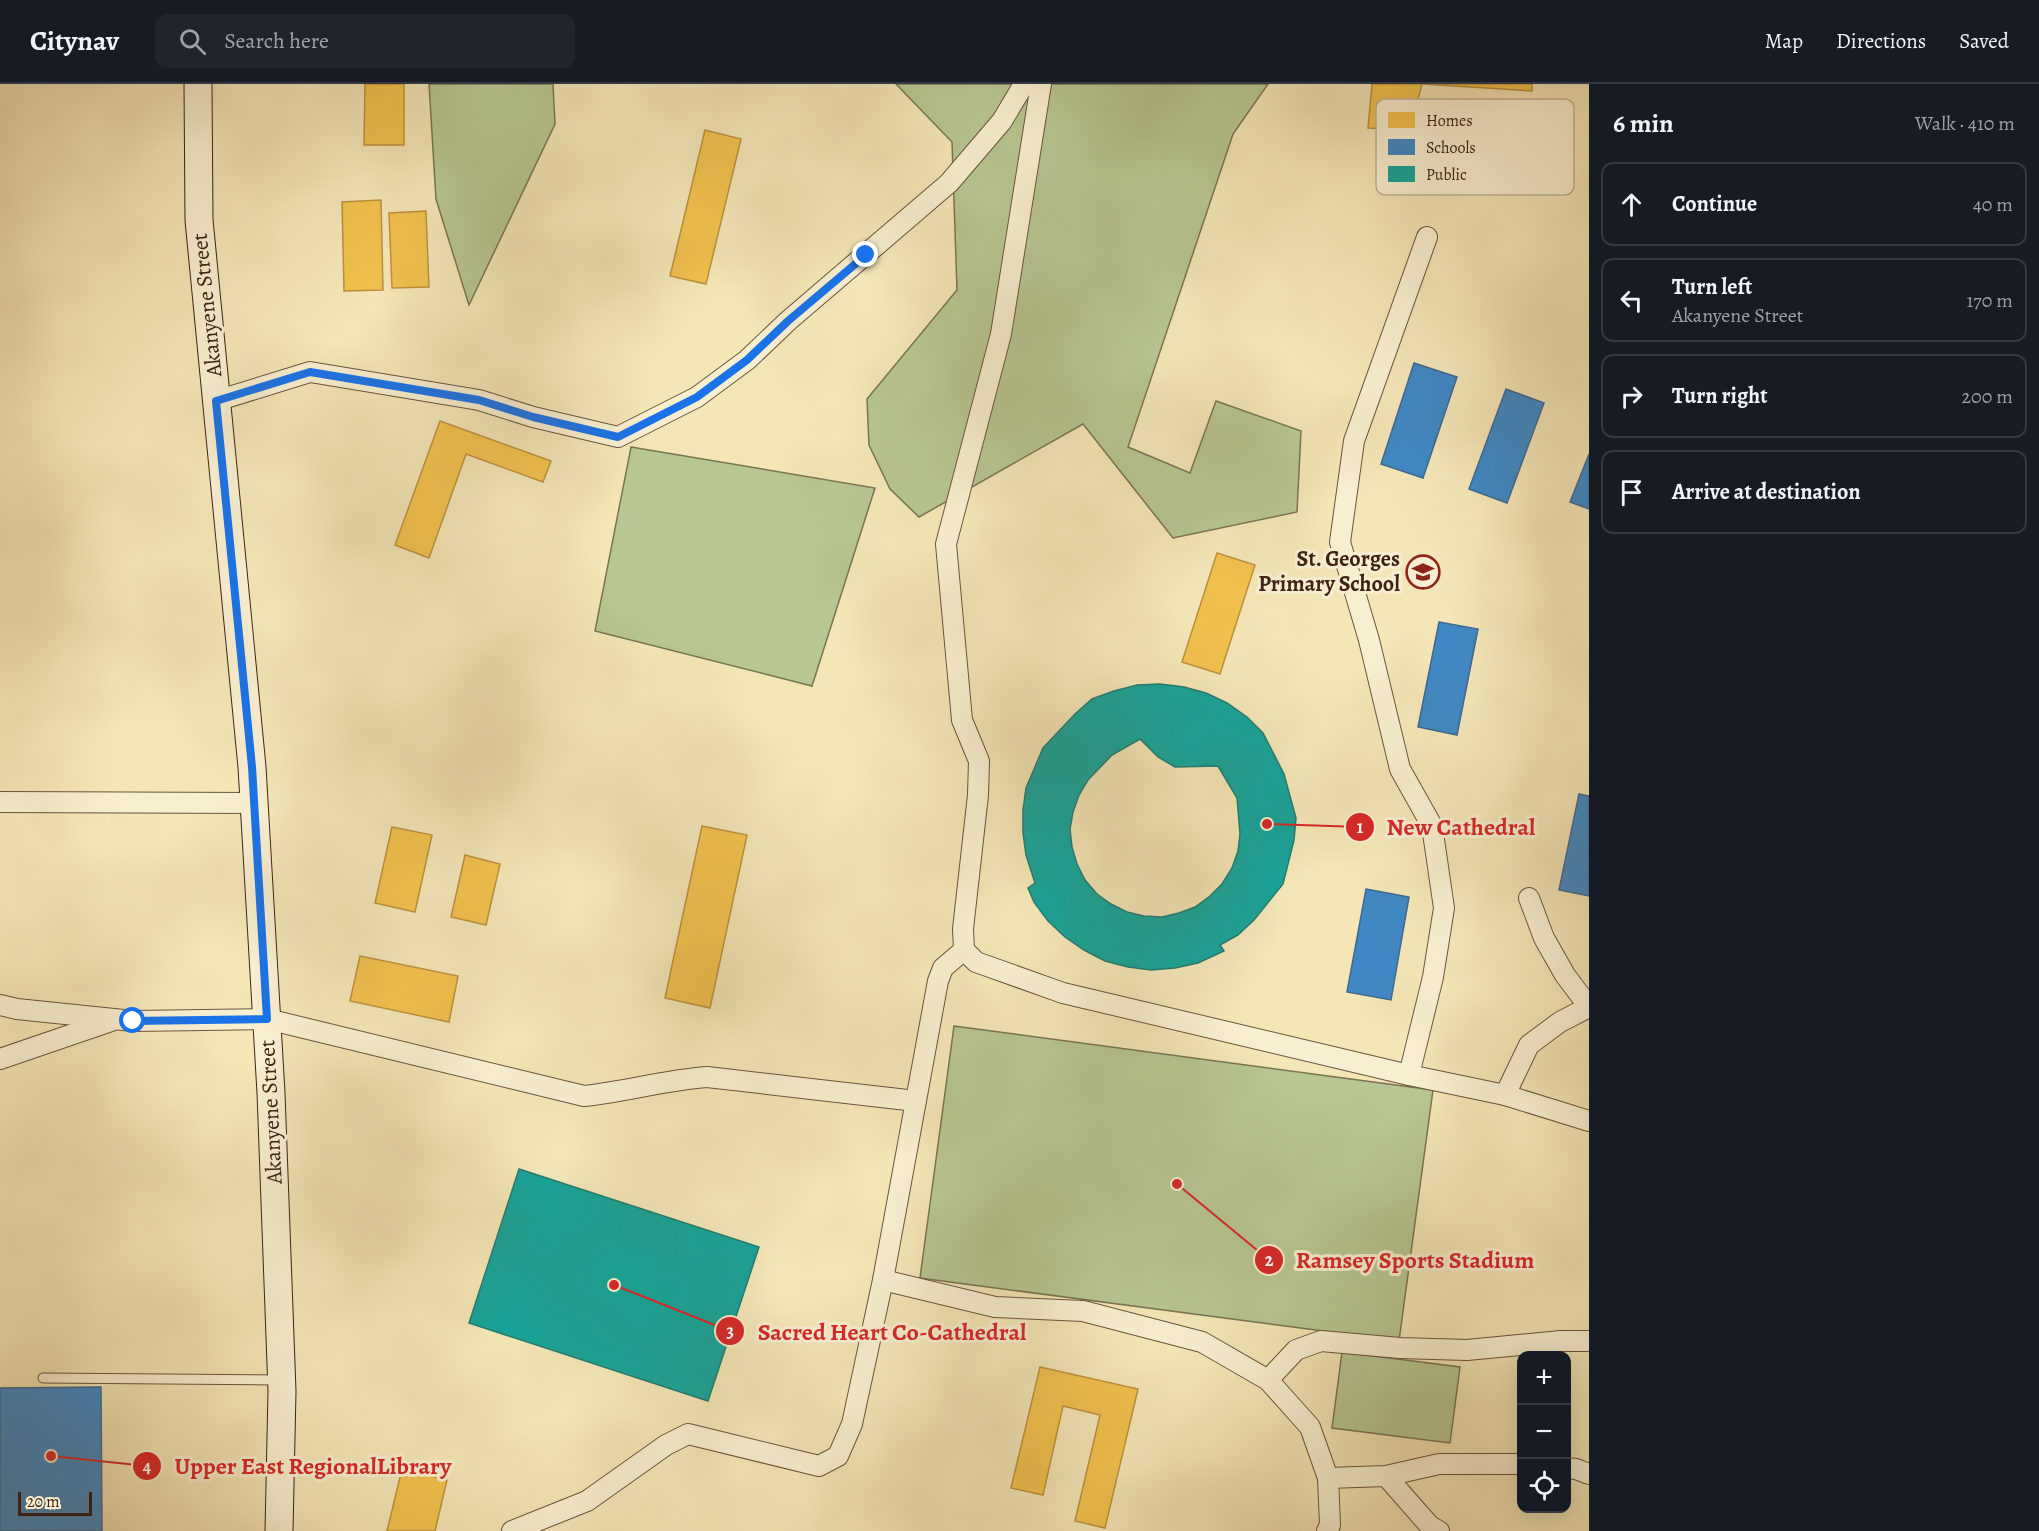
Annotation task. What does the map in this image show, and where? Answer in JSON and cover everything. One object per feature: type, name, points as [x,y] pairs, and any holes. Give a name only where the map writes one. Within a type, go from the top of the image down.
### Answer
[{"type":"street","name":"Akanyene Street","points":[[198,84],[199,220],[252,767],[267,1019],[282,1380],[279,1531]]},
{"type":"street","points":[[216,401],[310,372],[479,400],[533,417],[618,437],[697,397],[747,360],[788,321],[949,183],[1002,121],[1024,84]]},
{"type":"street","points":[[1041,84],[1001,334],[946,544],[962,720],[979,761],[978,795],[963,929],[964,950],[976,962],[1063,993],[1409,1075],[1505,1095],[1589,1121]]},
{"type":"street","points":[[1409,1075],[1433,977],[1444,908],[1432,826],[1400,769],[1369,640],[1340,542],[1354,441],[1427,237]]},
{"type":"street","points":[[0,802],[254,803]]},
{"type":"street","points":[[1505,1095],[1529,1045],[1560,1022],[1589,1007],[1565,975],[1544,938],[1529,898]]},
{"type":"street","points":[[512,1531],[587,1501],[666,1445],[688,1434],[819,1466],[838,1456],[852,1424],[883,1280],[938,981],[943,968],[964,950]]},
{"type":"street","points":[[0,1005],[17,1009],[133,1021],[267,1019],[584,1096],[614,1093],[678,1079],[706,1077],[916,1101]]},
{"type":"street","points":[[0,1059],[117,1020]]},
{"type":"street","points":[[883,1280],[994,1307],[1083,1311],[1202,1342],[1268,1380],[1311,1427],[1328,1478],[1330,1525],[1327,1531]]},
{"type":"street","points":[[1268,1380],[1296,1350],[1321,1341],[1400,1348],[1467,1350],[1561,1341],[1589,1341]]},
{"type":"street","points":[[1328,1478],[1386,1476],[1439,1464],[1517,1464]]},
{"type":"street","points":[[1571,1468],[1589,1474]]},
{"type":"street","points":[[1386,1476],[1430,1526],[1439,1531]]},
{"type":"lane","points":[[43,1378],[282,1380]]},
{"type":"green space","points":[[429,84],[553,84],[555,124],[469,305],[436,199]]},
{"type":"green space","points":[[896,84],[1268,84],[1233,134],[1128,447],[1190,473],[1216,401],[1301,431],[1297,512],[1173,538],[1083,424],[919,517],[890,489],[869,445],[867,399],[957,290],[952,142]]},
{"type":"green space","points":[[631,447],[875,488],[812,686],[595,631]]},
{"type":"green space","points":[[954,1026],[1433,1090],[1399,1341],[920,1278]]},
{"type":"green space","points":[[1342,1352],[1460,1367],[1450,1443],[1332,1428]]},
{"type":"building: Homes","points":[[365,84],[404,84],[404,145],[364,145]]},
{"type":"building: Homes","points":[[1372,84],[1422,84],[1418,99],[1376,99],[1376,129],[1368,128]]},
{"type":"building: Homes","points":[[1422,84],[1532,84],[1532,91]]},
{"type":"building: Homes","points":[[705,130],[741,139],[706,284],[670,276]]},
{"type":"building: Homes","points":[[381,200],[383,290],[344,291],[342,202]]},
{"type":"building: Homes","points":[[426,211],[429,287],[392,288],[389,213]]},
{"type":"building: Homes","points":[[440,421],[551,461],[543,482],[466,454],[429,558],[395,545]]},
{"type":"building: Homes","points":[[1217,553],[1255,565],[1220,674],[1182,662]]},
{"type":"building: Homes","points":[[702,826],[747,835],[710,1008],[665,998]]},
{"type":"building: Homes","points":[[392,827],[432,835],[415,912],[375,903]]},
{"type":"building: Homes","points":[[465,855],[500,864],[486,925],[451,917]]},
{"type":"building: Homes","points":[[360,956],[458,976],[449,1022],[350,1001]]},
{"type":"building: Homes","points":[[1040,1367],[1138,1389],[1105,1528],[1075,1521],[1100,1415],[1063,1406],[1043,1495],[1011,1488]]},
{"type":"building: Homes","points":[[402,1469],[447,1480],[435,1531],[387,1531]]},
{"type":"building: Schools","points":[[1414,363],[1457,377],[1423,478],[1381,464]]},
{"type":"building: Schools","points":[[1506,389],[1544,403],[1507,503],[1469,489]]},
{"type":"building: Schools","points":[[1589,454],[1589,509],[1570,502]]},
{"type":"building: Schools","points":[[1439,622],[1478,629],[1457,735],[1418,727]]},
{"type":"building: Schools","points":[[1579,794],[1589,796],[1589,896],[1559,890]]},
{"type":"building: Schools","points":[[1366,889],[1409,897],[1391,1000],[1347,992]]},
{"type":"building: Schools","points":[[101,1387],[102,1531],[0,1531],[0,1388]]},
{"type":"building: Public","points":[[1160,684],[1206,693],[1227,703],[1247,717],[1263,733],[1284,774],[1296,818],[1294,840],[1283,884],[1254,920],[1238,935],[1220,945],[1224,951],[1198,963],[1175,968],[1151,970],[1128,967],[1105,961],[1084,950],[1048,921],[1034,902],[1028,888],[1035,883],[1026,855],[1023,810],[1026,788],[1043,748],[1092,699],[1137,685]],"holes":[[[1140,739],[1158,757],[1175,767],[1218,766],[1237,798],[1240,834],[1238,851],[1232,868],[1222,884],[1195,907],[1162,917],[1127,912],[1097,894],[1085,880],[1077,864],[1070,829],[1079,795],[1088,780],[1112,755]]]},
{"type":"building: Public","points":[[519,1169],[759,1247],[708,1401],[469,1323]]},
{"type":"place","name":"St. Georges Primary School","points":[[1423,572]]},
{"type":"place","name":"New Cathedral","points":[[1267,824]]},
{"type":"place","name":"Ramsey Sports Stadium","points":[[1177,1184]]},
{"type":"place","name":"Sacred Heart Co-Cathedral","points":[[614,1285]]},
{"type":"place","name":"Upper East RegionalLibrary","points":[[51,1456]]},
{"type":"route","points":[[133,1021],[267,1019],[252,767],[216,401],[310,372],[479,400],[533,417],[618,437],[697,397],[747,360],[788,321],[866,255]]}]
